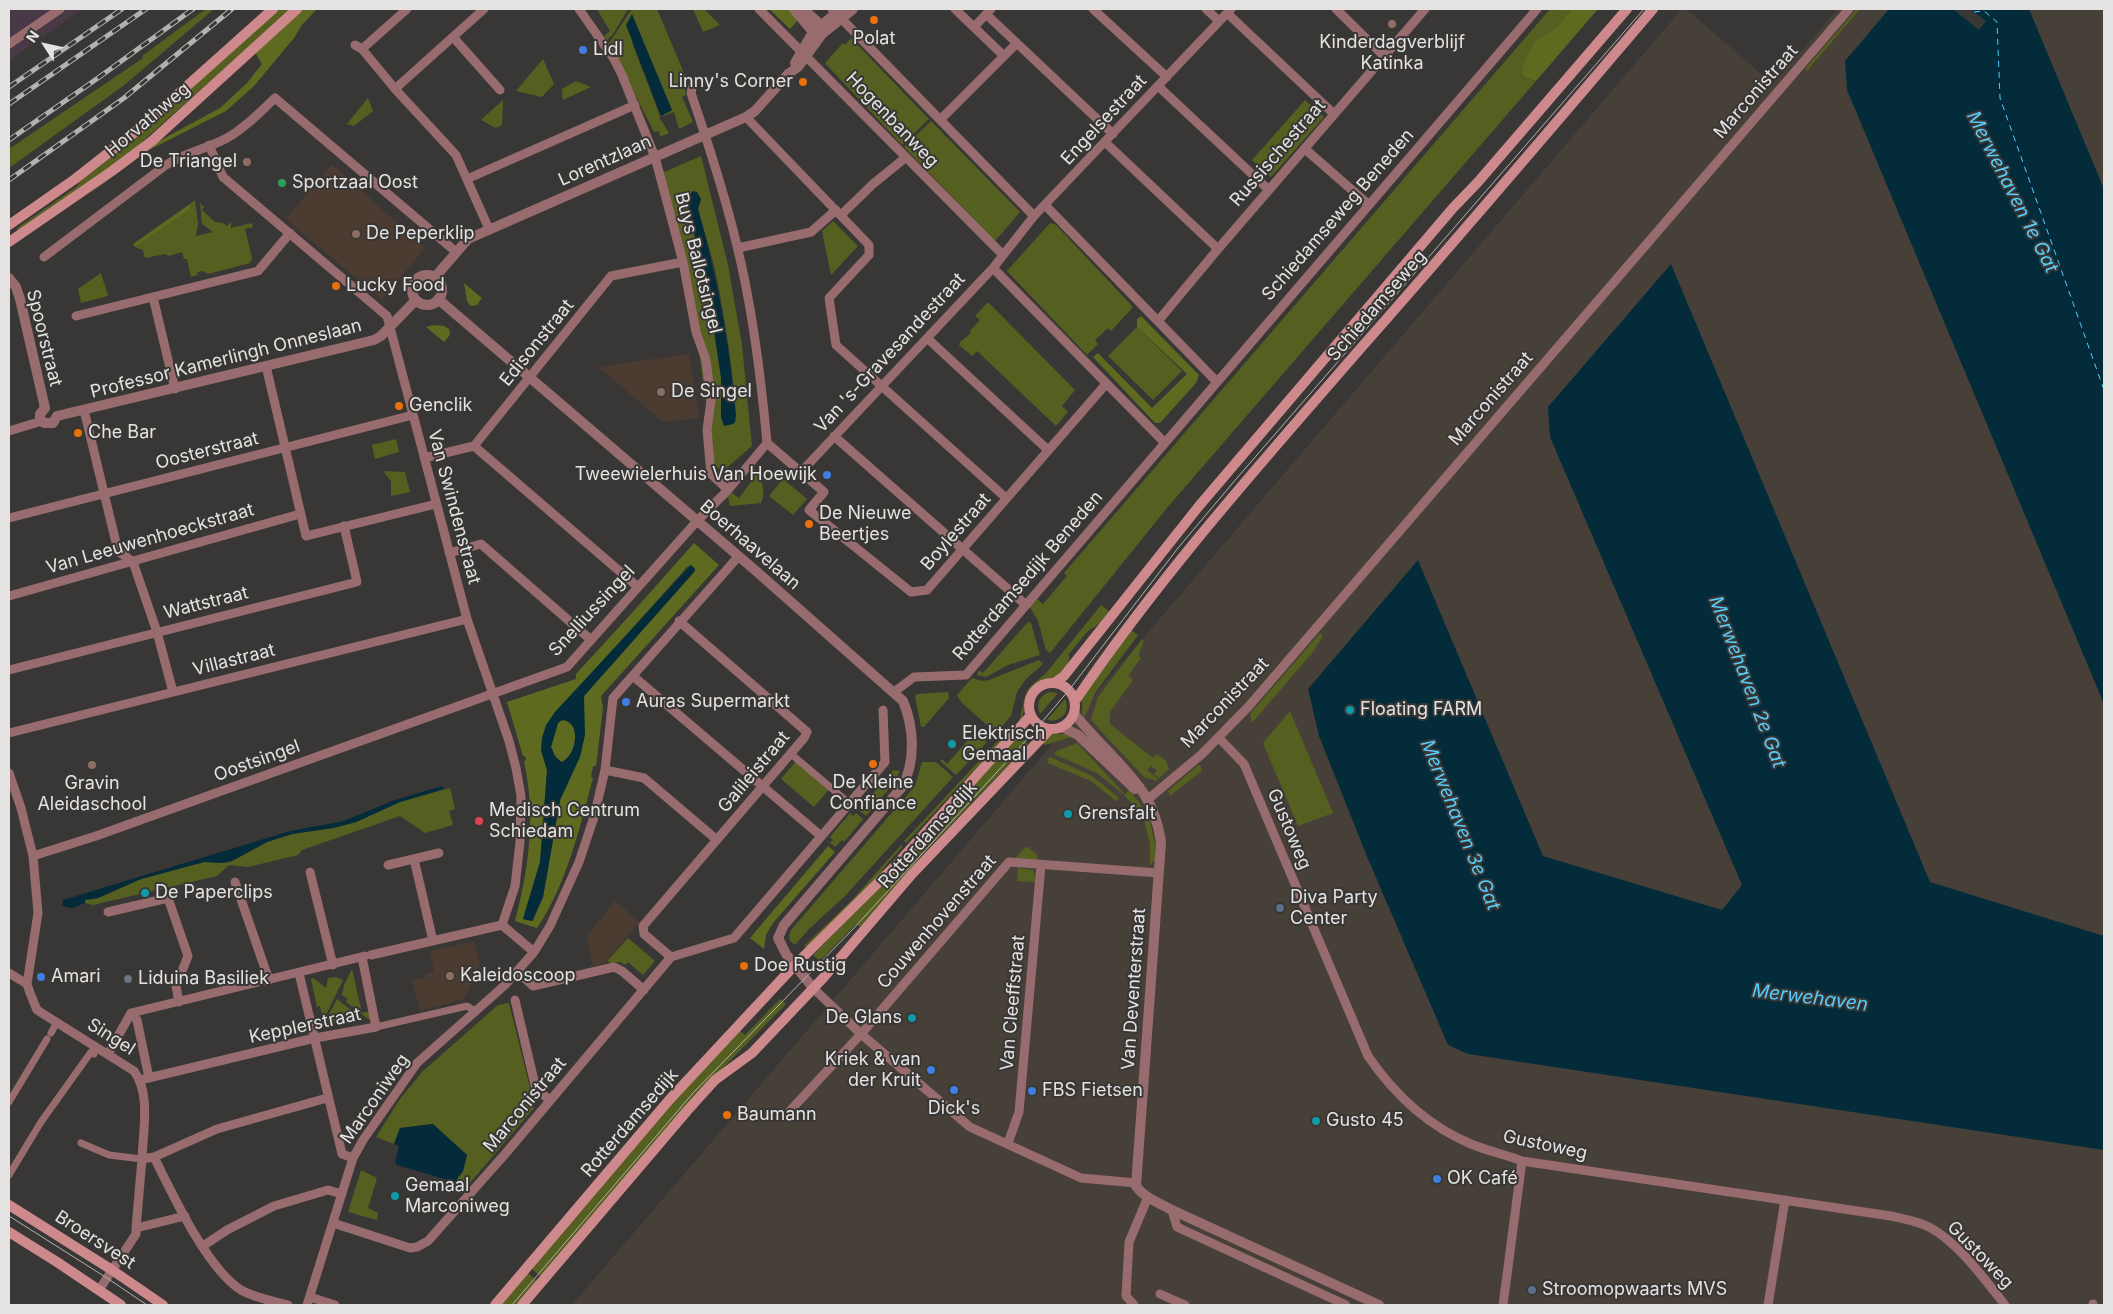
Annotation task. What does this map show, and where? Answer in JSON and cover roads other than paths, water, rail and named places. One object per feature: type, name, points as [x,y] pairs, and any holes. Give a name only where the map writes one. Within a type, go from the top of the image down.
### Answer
[{"type":"main road","name":"Horvathweg","points":[[9,225],[75,179],[140,128],[273,9]]},
{"type":"main road","name":"Horvathweg","points":[[9,242],[152,141],[297,9]]},
{"type":"main road","name":"Schiedamseweg","points":[[1054,683],[1064,676],[1199,506],[1627,9]]},
{"type":"main road","name":"Schiedamseweg","points":[[1075,702],[1129,626],[1214,517],[1452,245],[1653,9]]},
{"type":"main road","points":[[1054,683],[1069,690],[1075,702],[1074,714],[1067,724],[1050,729],[1036,723],[1031,715],[1029,703],[1034,692],[1043,685],[1054,683]]},
{"type":"main road","name":"Rotterdamsedijk","points":[[495,1305],[670,1099],[794,966],[896,865],[1031,715]]},
{"type":"main road","name":"Rotterdamsedijk","points":[[522,1305],[687,1111],[716,1080],[752,1053],[813,988],[912,874],[1050,729]]},
{"type":"main road","name":"Broersvest","points":[[9,1205],[112,1270],[162,1305]]},
{"type":"main road","points":[[9,1232],[99,1290],[108,1302],[121,1305]]},
{"type":"street","points":[[9,44],[60,9]]},
{"type":"street","points":[[406,9],[359,47],[456,155],[489,229]]},
{"type":"street","points":[[396,88],[484,9]]},
{"type":"street","name":"Buys Ballotsingel","points":[[579,9],[605,46],[622,75],[655,157],[683,262],[696,332],[706,360],[711,400],[707,430],[711,474],[728,490]]},
{"type":"street","name":"Hogenbanweg","points":[[759,9],[1002,254]]},
{"type":"street","points":[[794,9],[818,30]]},
{"type":"street","points":[[803,9],[818,30]]},
{"type":"street","points":[[818,30],[838,12],[853,9]]},
{"type":"street","points":[[955,9],[1004,56]]},
{"type":"street","points":[[1093,9],[1167,77]]},
{"type":"street","points":[[1206,9],[1219,21]]},
{"type":"street","points":[[1336,9],[1384,56]]},
{"type":"street","name":"Russischestraat","points":[[1158,321],[1218,248],[1426,9]]},
{"type":"street","name":"Schiedamseweg Beneden","points":[[1165,443],[1537,9]]},
{"type":"street","name":"Marconistraat","points":[[1147,800],[1219,738],[1311,634],[1849,9]]},
{"type":"street","points":[[1229,11],[1334,114]]},
{"type":"street","name":"Engelsestraat","points":[[1002,254],[1034,216],[1106,143],[1229,11]]},
{"type":"street","name":"Hogenbanweg","points":[[838,12],[1034,216]]},
{"type":"street","points":[[974,27],[988,12],[1016,44],[1113,134]]},
{"type":"street","name":"Lorentzlaan","points":[[435,277],[455,251],[468,239],[746,117],[755,111],[788,74],[804,54],[818,30]]},
{"type":"street","points":[[453,37],[500,90]]},
{"type":"street","points":[[940,119],[1016,44]]},
{"type":"street","points":[[1158,86],[1269,190]]},
{"type":"street","points":[[692,88],[691,92],[738,248],[753,328],[767,442],[801,472]]},
{"type":"street","points":[[44,257],[172,161],[226,139],[244,126],[275,98],[455,251]]},
{"type":"street","points":[[468,179],[635,105]]},
{"type":"street","points":[[746,117],[839,213],[869,245],[871,250],[869,255],[829,298],[836,345],[1006,498]]},
{"type":"street","points":[[1106,143],[1218,248]]},
{"type":"street","points":[[209,145],[223,177],[387,316],[391,326]]},
{"type":"street","points":[[1305,149],[1368,204]]},
{"type":"street","points":[[738,248],[811,232],[839,213],[905,158]]},
{"type":"street","points":[[1045,205],[1217,382]]},
{"type":"street","points":[[76,316],[258,271],[290,233]]},
{"type":"street","name":"Van 's-Gravesandestraat","points":[[801,472],[992,268],[1002,254]]},
{"type":"street","name":"Edisonstraat","points":[[474,446],[611,276],[683,262]]},
{"type":"street","points":[[992,268],[1165,443]]},
{"type":"street","points":[[423,275],[435,277],[440,282],[442,289],[438,300],[427,304],[416,300],[412,289],[414,282],[423,275]]},
{"type":"street","name":"Spoorstraat","points":[[9,278],[16,288],[20,299],[45,408]]},
{"type":"street","points":[[153,297],[175,389]]},
{"type":"street","name":"Professor Kamerlingh Onneslaan","points":[[57,416],[374,340],[391,326],[416,300]]},
{"type":"street","name":"Boerhaavelaan","points":[[438,300],[903,701],[907,712],[911,759],[910,770],[902,787],[781,931],[778,938],[781,948],[794,966]]},
{"type":"street","name":"Van Swindenstraat","points":[[391,326],[467,619],[509,742],[521,796],[522,822],[516,879],[510,906],[502,925]]},
{"type":"street","points":[[927,338],[1048,450]]},
{"type":"street","points":[[266,366],[306,536],[436,504]]},
{"type":"street","name":"Boylestraat","points":[[801,472],[824,492],[809,510],[911,592],[927,590],[1106,384]]},
{"type":"street","points":[[9,431],[42,421],[50,424],[55,421],[57,416],[53,409],[45,408],[40,414],[42,421]]},
{"type":"street","points":[[84,410],[118,551],[133,562],[157,632],[173,692]]},
{"type":"street","name":"Oosterstraat","points":[[9,518],[413,415]]},
{"type":"street","points":[[834,436],[1026,605]]},
{"type":"street","name":"Snelliussingel","points":[[492,695],[567,667],[728,490],[767,442]]},
{"type":"street","name":"Rotterdamsedijk Beneden","points":[[894,692],[914,677],[966,675],[1165,443]]},
{"type":"street","points":[[424,458],[474,446],[638,587]]},
{"type":"street","name":"Van Leeuwenhoeckstraat","points":[[9,596],[300,514]]},
{"type":"street","name":"Wattstraat","points":[[9,670],[357,582],[344,526]]},
{"type":"street","points":[[449,553],[481,544],[591,640]]},
{"type":"street","name":"Marconiweg","points":[[308,1301],[353,1158],[363,1140],[416,1063],[476,1012],[518,972],[534,952],[562,903],[580,862],[594,817],[605,770],[613,698],[679,621],[738,557]]},
{"type":"street","name":"Villastraat","points":[[9,733],[467,619]]},
{"type":"street","name":"Galileistraat","points":[[671,957],[644,934],[643,926],[806,735],[806,730],[679,621]]},
{"type":"street","points":[[633,676],[821,836]]},
{"type":"street","name":"Oostsingel","points":[[33,856],[96,836],[492,695]]},
{"type":"street","points":[[671,957],[730,939],[738,934],[885,762],[883,710]]},
{"type":"street","name":"Van Deventerstraat","points":[[1074,714],[1136,780],[1159,828],[1161,842],[1136,1183]]},
{"type":"street","name":"Van Deventerstraat","points":[[1062,727],[1078,734],[1147,800]]},
{"type":"street","name":"Gustoweg","points":[[1219,738],[1244,764],[1368,1056],[1382,1077],[1419,1113],[1446,1132],[1472,1144],[1522,1161],[1912,1220],[1930,1228],[1947,1240],[2005,1305]]},
{"type":"street","points":[[791,754],[849,803]]},
{"type":"street","points":[[605,770],[644,778],[717,840]]},
{"type":"street","points":[[9,773],[21,808],[33,856],[38,913],[27,984],[9,972]]},
{"type":"street","points":[[388,865],[439,853]]},
{"type":"street","points":[[414,859],[432,941]]},
{"type":"street","name":"Couwenhovenstraat","points":[[788,1113],[861,1034],[1009,862],[1159,873]]},
{"type":"street","name":"Van Cleeffstraat","points":[[1008,1143],[1020,1112],[1041,865]]},
{"type":"street","points":[[310,872],[333,965]]},
{"type":"street","points":[[235,882],[269,980]]},
{"type":"street","points":[[108,912],[168,898],[188,956],[176,986],[179,1002]]},
{"type":"street","points":[[9,1175],[41,1122],[91,1052],[100,1053],[131,1013],[502,925],[534,952]]},
{"type":"street","points":[[366,956],[376,1027]]},
{"type":"street","name":"Marconistraat","points":[[333,1223],[410,1248],[422,1245],[435,1235],[671,957]]},
{"type":"street","points":[[794,966],[813,988],[861,1034],[970,1127],[1081,1178],[1136,1183],[1140,1192],[1172,1210],[1379,1305]]},
{"type":"street","points":[[518,972],[533,986],[614,967],[622,971],[644,990]]},
{"type":"street","points":[[299,972],[327,1098],[342,1154],[353,1158]]},
{"type":"street","name":"Singel","points":[[27,984],[38,1010],[100,1053],[126,1064],[145,1079]]},
{"type":"street","points":[[515,1000],[536,1090],[550,1100]]},
{"type":"street","name":"Kepplerstraat","points":[[145,1079],[315,1038],[376,1027],[467,1006],[476,1012]]},
{"type":"street","name":"Singel","points":[[131,1013],[137,1020],[145,1079],[143,1092],[142,1159],[136,1228]]},
{"type":"street","points":[[9,1102],[57,1022]]},
{"type":"street","points":[[81,1142],[109,1155],[142,1159],[154,1157],[217,1129],[327,1098]]},
{"type":"street","points":[[154,1157],[185,1216],[213,1263],[231,1283],[254,1296],[288,1305]]},
{"type":"street","points":[[1503,1305],[1522,1161]]},
{"type":"street","points":[[203,1246],[227,1230],[274,1206],[328,1190],[342,1194]]},
{"type":"street","points":[[1134,1305],[1126,1296],[1129,1242],[1148,1197]]},
{"type":"street","points":[[1768,1305],[1786,1200]]},
{"type":"street","points":[[1172,1210],[1177,1227],[1346,1305]]},
{"type":"street","points":[[99,1290],[136,1234],[136,1228],[185,1216]]},
{"type":"street","points":[[1160,1294],[1185,1305]]},
{"type":"street","points":[[308,1301],[335,1305]]},
{"type":"water","name":"Merwehaven 1e Gat","points":[[1889,9],[2029,9],[2104,189],[2104,704],[1847,90],[1845,61]]},
{"type":"water","points":[[632,14],[672,110],[661,116],[626,25]]},
{"type":"water","points":[[693,191],[697,192],[701,199],[698,209],[717,286],[730,363],[736,415],[733,424],[724,426],[721,417],[721,378],[710,305],[687,201],[688,196]]},
{"type":"water","points":[[1671,264],[1930,882],[2104,936],[2104,1150],[1468,1054],[1448,1045],[1368,859],[1319,736],[1308,689],[1418,560],[1543,856],[1722,910],[1742,885],[1550,437],[1548,407]]},
{"type":"water","points":[[691,565],[695,569],[694,572],[584,696],[585,735],[580,757],[560,800],[543,897],[532,921],[523,919],[540,862],[547,770],[541,750],[542,738],[546,725],[555,712]],"holes":[[[562,720],[569,722],[573,726],[575,740],[570,754],[561,762],[555,756],[551,747],[558,723]]]},
{"type":"water","points":[[442,786],[444,789],[400,802],[356,822],[333,828],[292,834],[267,842],[232,861],[223,863],[204,862],[141,879],[98,898],[85,900],[85,903],[72,908],[62,906],[63,900],[290,831],[344,821],[392,801]]},
{"type":"water","points":[[433,1124],[467,1155],[463,1171],[454,1183],[397,1165],[395,1162],[399,1146],[394,1144],[400,1128]]},
{"type":"tram line","points":[[512,1305],[693,1093],[854,928],[1030,736],[1069,690],[1178,548],[1237,478],[1644,9]]},
{"type":"tram line","points":[[9,1216],[147,1305]]},
{"type":"railway","points":[[9,87],[122,9]]},
{"type":"railway","points":[[9,104],[146,9]]},
{"type":"railway","points":[[9,140],[193,9]]},
{"type":"railway","points":[[9,180],[124,98],[232,9]]},
{"type":"place","name":"Polat","points":[[874,20]]},
{"type":"place","name":"Kinderdagverblijf Katinka","points":[[1392,24]]},
{"type":"place","name":"Lidl","points":[[583,50]]},
{"type":"place","name":"Linny's Corner","points":[[803,82]]},
{"type":"place","name":"De Triangel","points":[[247,162]]},
{"type":"place","name":"Sportzaal Oost","points":[[282,183]]},
{"type":"place","name":"De Peperklip","points":[[356,234]]},
{"type":"place","name":"Lucky Food","points":[[336,286]]},
{"type":"place","name":"De Singel","points":[[661,392]]},
{"type":"place","name":"Genclik","points":[[399,406]]},
{"type":"place","name":"Che Bar","points":[[78,433]]},
{"type":"place","name":"Tweewielerhuis Van Hoewijk","points":[[827,475]]},
{"type":"place","name":"De Nieuwe Beertjes","points":[[809,524]]},
{"type":"place","name":"Auras Supermarkt","points":[[626,702]]},
{"type":"place","name":"Floating FARM","points":[[1350,710]]},
{"type":"place","name":"Elektrisch Gemaal","points":[[952,744]]},
{"type":"place","name":"De Kleine Confiance","points":[[873,764]]},
{"type":"place","name":"Gravin Aleidaschool","points":[[92,765]]},
{"type":"place","name":"Grensfalt","points":[[1068,814]]},
{"type":"place","name":"Medisch Centrum Schiedam","points":[[479,821]]},
{"type":"place","name":"De Paperclips","points":[[145,893]]},
{"type":"place","name":"Diva Party Center","points":[[1280,908]]},
{"type":"place","name":"Doe Rustig","points":[[744,966]]},
{"type":"place","name":"Kaleidoscoop","points":[[450,976]]},
{"type":"place","name":"Amari","points":[[41,977]]},
{"type":"place","name":"Liduina Basiliek","points":[[128,979]]},
{"type":"place","name":"De Glans","points":[[912,1018]]},
{"type":"place","name":"Kriek & van der Kruit","points":[[931,1070]]},
{"type":"place","name":"Dick's","points":[[954,1090]]},
{"type":"place","name":"FBS Fietsen","points":[[1032,1091]]},
{"type":"place","name":"Baumann","points":[[727,1115]]},
{"type":"place","name":"Gusto 45","points":[[1316,1121]]},
{"type":"place","name":"OK Café","points":[[1437,1179]]},
{"type":"place","name":"Gemaal Marconiweg","points":[[395,1196]]},
{"type":"place","name":"Stroomopwaarts MVS","points":[[1532,1290]]},
{"type":"water label","name":"Merwehaven 2e Gat","points":[[1747,682]]},
{"type":"water label","name":"Merwehaven 3e Gat","points":[[1460,825]]},
{"type":"water label","name":"Merwehaven","points":[[1810,998]]}]
